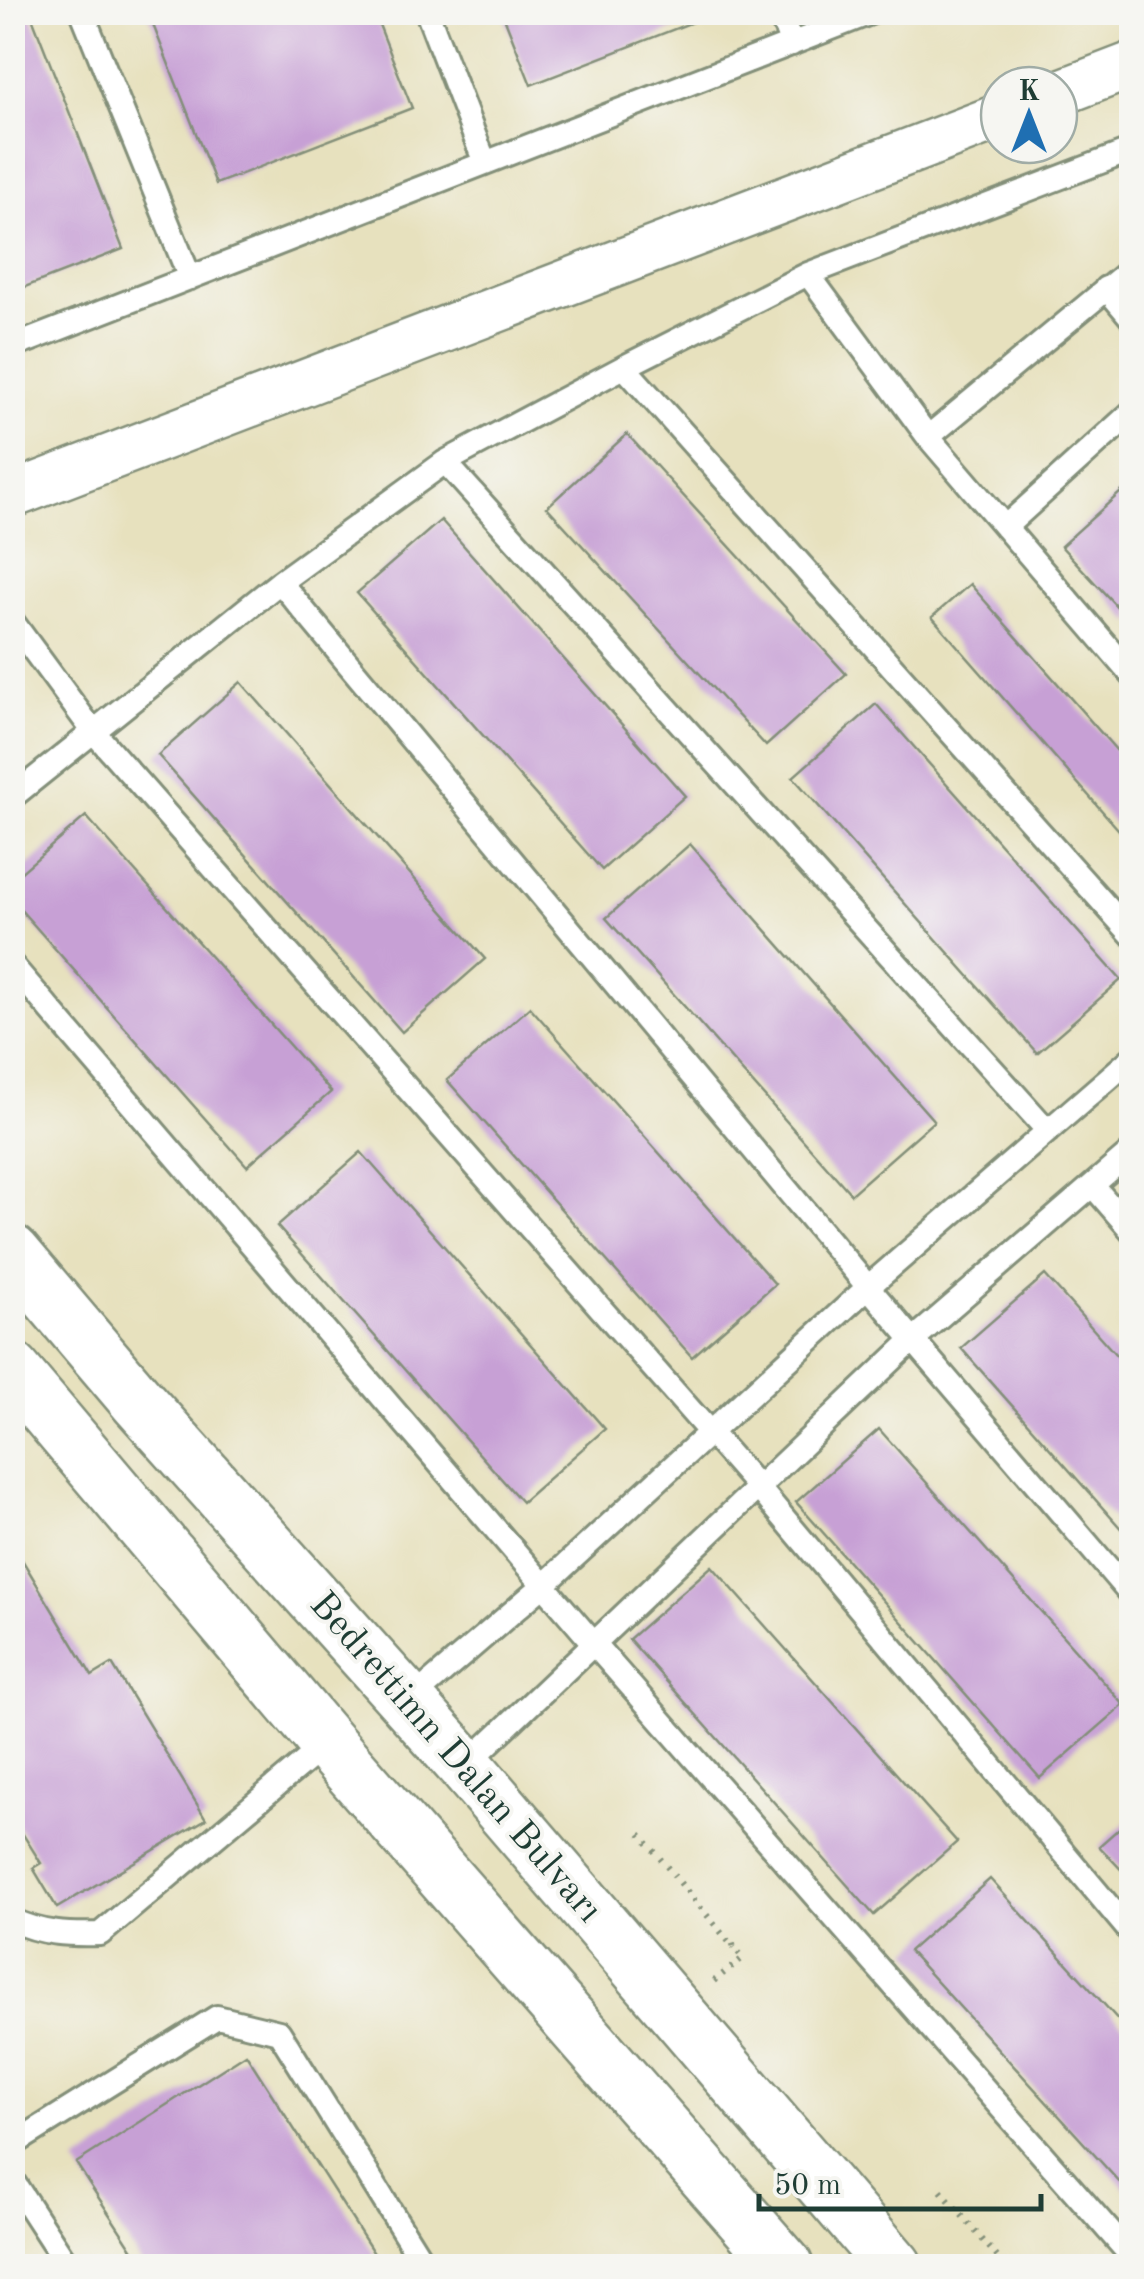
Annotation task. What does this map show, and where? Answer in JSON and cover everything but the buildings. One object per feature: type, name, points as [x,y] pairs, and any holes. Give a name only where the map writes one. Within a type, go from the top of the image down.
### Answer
[{"type":"main road","name":"Bedrettimn Dalan Bulvarı","points":[[12,1253],[140,1404],[466,1766],[894,2266]]},
{"type":"main road","points":[[12,1370],[327,1743],[786,2266]]},
{"type":"street","points":[[1079,86],[1132,65]]},
{"type":"street","points":[[12,495],[979,125]]},
{"type":"lane","points":[[82,12],[190,278]]},
{"type":"lane","points":[[427,12],[486,163]]},
{"type":"lane","points":[[779,12],[792,44]]},
{"type":"lane","points":[[12,346],[873,12]]},
{"type":"lane","points":[[12,797],[280,582],[445,462],[808,274],[1132,150]]},
{"type":"lane","points":[[928,437],[1132,268]]},
{"type":"lane","points":[[808,274],[928,437],[1132,675]]},
{"type":"lane","points":[[1106,288],[1132,319]]},
{"type":"lane","points":[[624,367],[1132,935]]},
{"type":"lane","points":[[1006,527],[1132,412]]},
{"type":"lane","points":[[445,462],[1048,1131]]},
{"type":"lane","points":[[280,582],[868,1288],[1132,1596]]},
{"type":"lane","points":[[12,621],[93,731],[757,1486],[1132,1934]]},
{"type":"lane","points":[[12,965],[594,1644],[1132,2258]]},
{"type":"lane","points":[[408,1702],[545,1584],[868,1288],[1132,1058]]},
{"type":"lane","points":[[466,1766],[914,1339],[1132,1151]]},
{"type":"lane","points":[[1094,1186],[1132,1231]]},
{"type":"lane","points":[[12,1920],[51,1933],[100,1934],[327,1743]]},
{"type":"lane","points":[[12,2145],[217,2017],[279,2032],[425,2266]]},
{"type":"lane","points":[[12,2180],[68,2266]]},
{"type":"path","points":[[640,1834],[742,1958],[714,1981]]},
{"type":"path","points":[[731,1938],[734,1948]]},
{"type":"path","points":[[941,2191],[1005,2266]]}]
